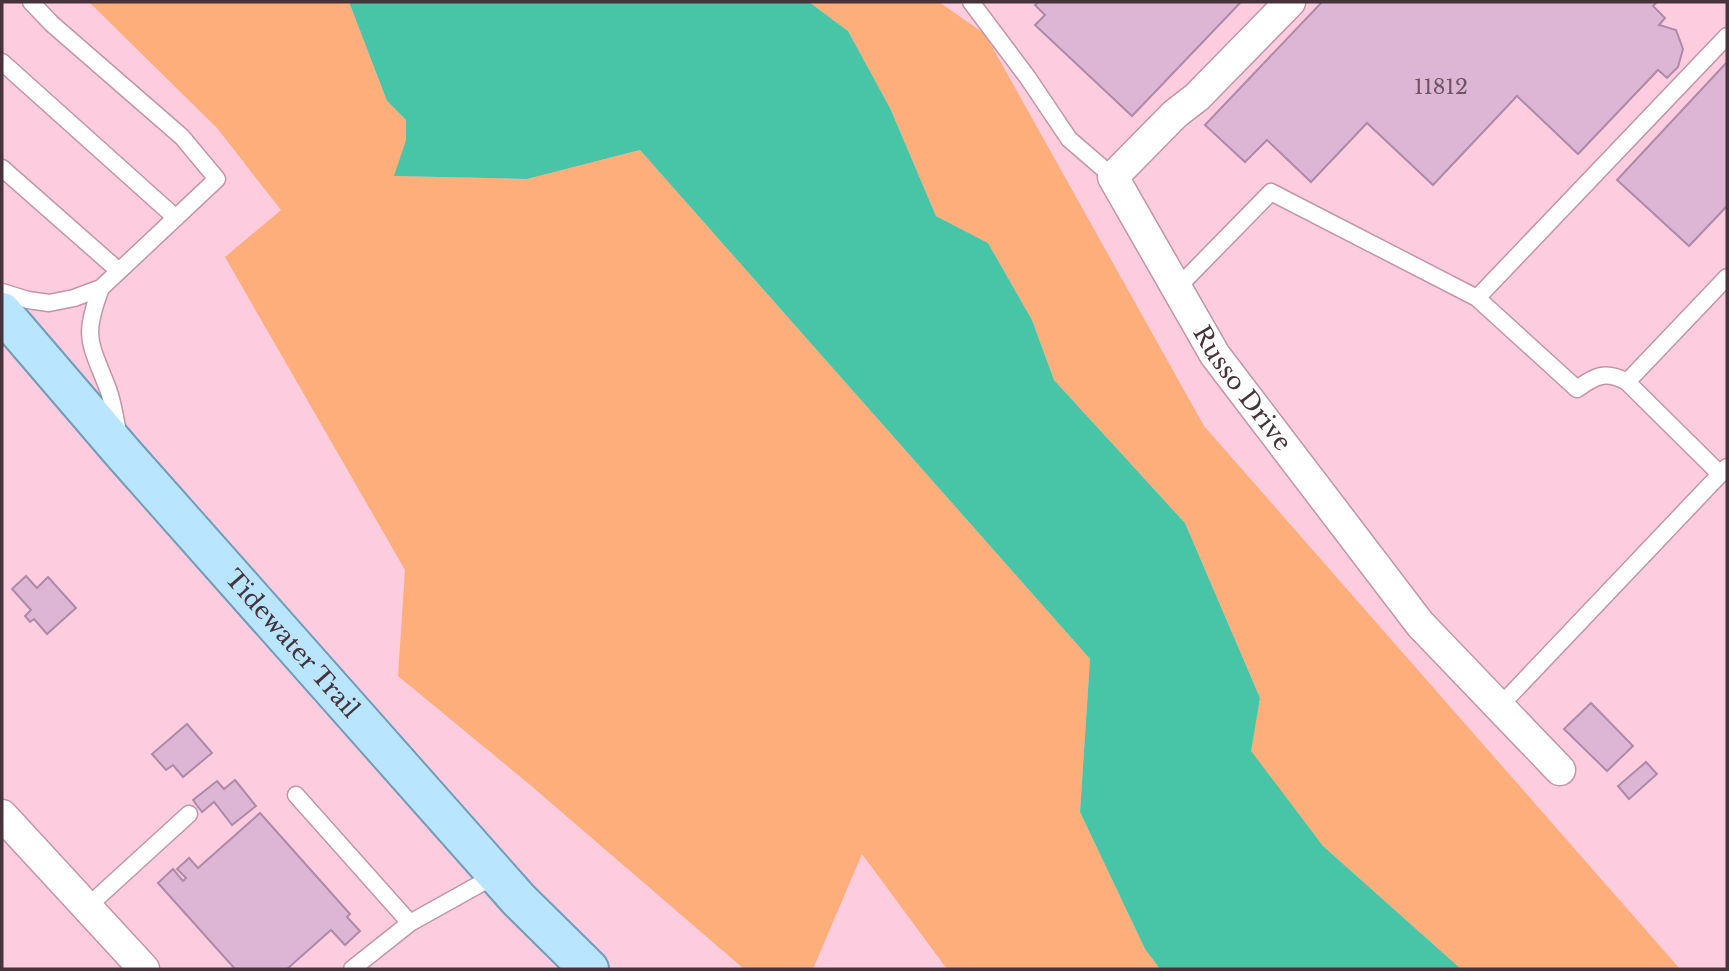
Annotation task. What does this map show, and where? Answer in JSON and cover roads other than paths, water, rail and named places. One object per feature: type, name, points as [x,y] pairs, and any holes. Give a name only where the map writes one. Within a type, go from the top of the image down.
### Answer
[{"type":"main road","name":"Tidewater Trail","points":[[2,312],[122,452],[497,875],[589,969]]},
{"type":"street","points":[[1113,177],[1175,114],[1197,97],[1290,2]]},
{"type":"street","name":"Russo Drive","points":[[1113,177],[1215,355],[1420,624],[1560,770]]},
{"type":"street","points":[[7,834],[86,908],[144,969]]},
{"type":"lane","points":[[2,292],[49,303],[74,298],[101,288],[217,179],[182,137],[52,24],[32,2]]},
{"type":"lane","points":[[971,2],[1028,78],[1069,139],[1113,177]]},
{"type":"lane","points":[[1478,298],[1727,36]]},
{"type":"lane","points":[[2,62],[176,218]]},
{"type":"lane","points":[[2,168],[119,271]]},
{"type":"lane","points":[[1177,288],[1271,192],[1478,298],[1577,389],[1594,377],[1614,375],[1627,382],[1724,471],[1499,707]]},
{"type":"lane","points":[[1627,382],[1727,278]]},
{"type":"lane","points":[[101,288],[90,316],[89,338],[94,359],[109,391],[122,452]]},
{"type":"lane","points":[[296,795],[410,923]]},
{"type":"lane","points":[[86,908],[189,814]]},
{"type":"lane","points":[[352,969],[410,923],[497,875]]}]
